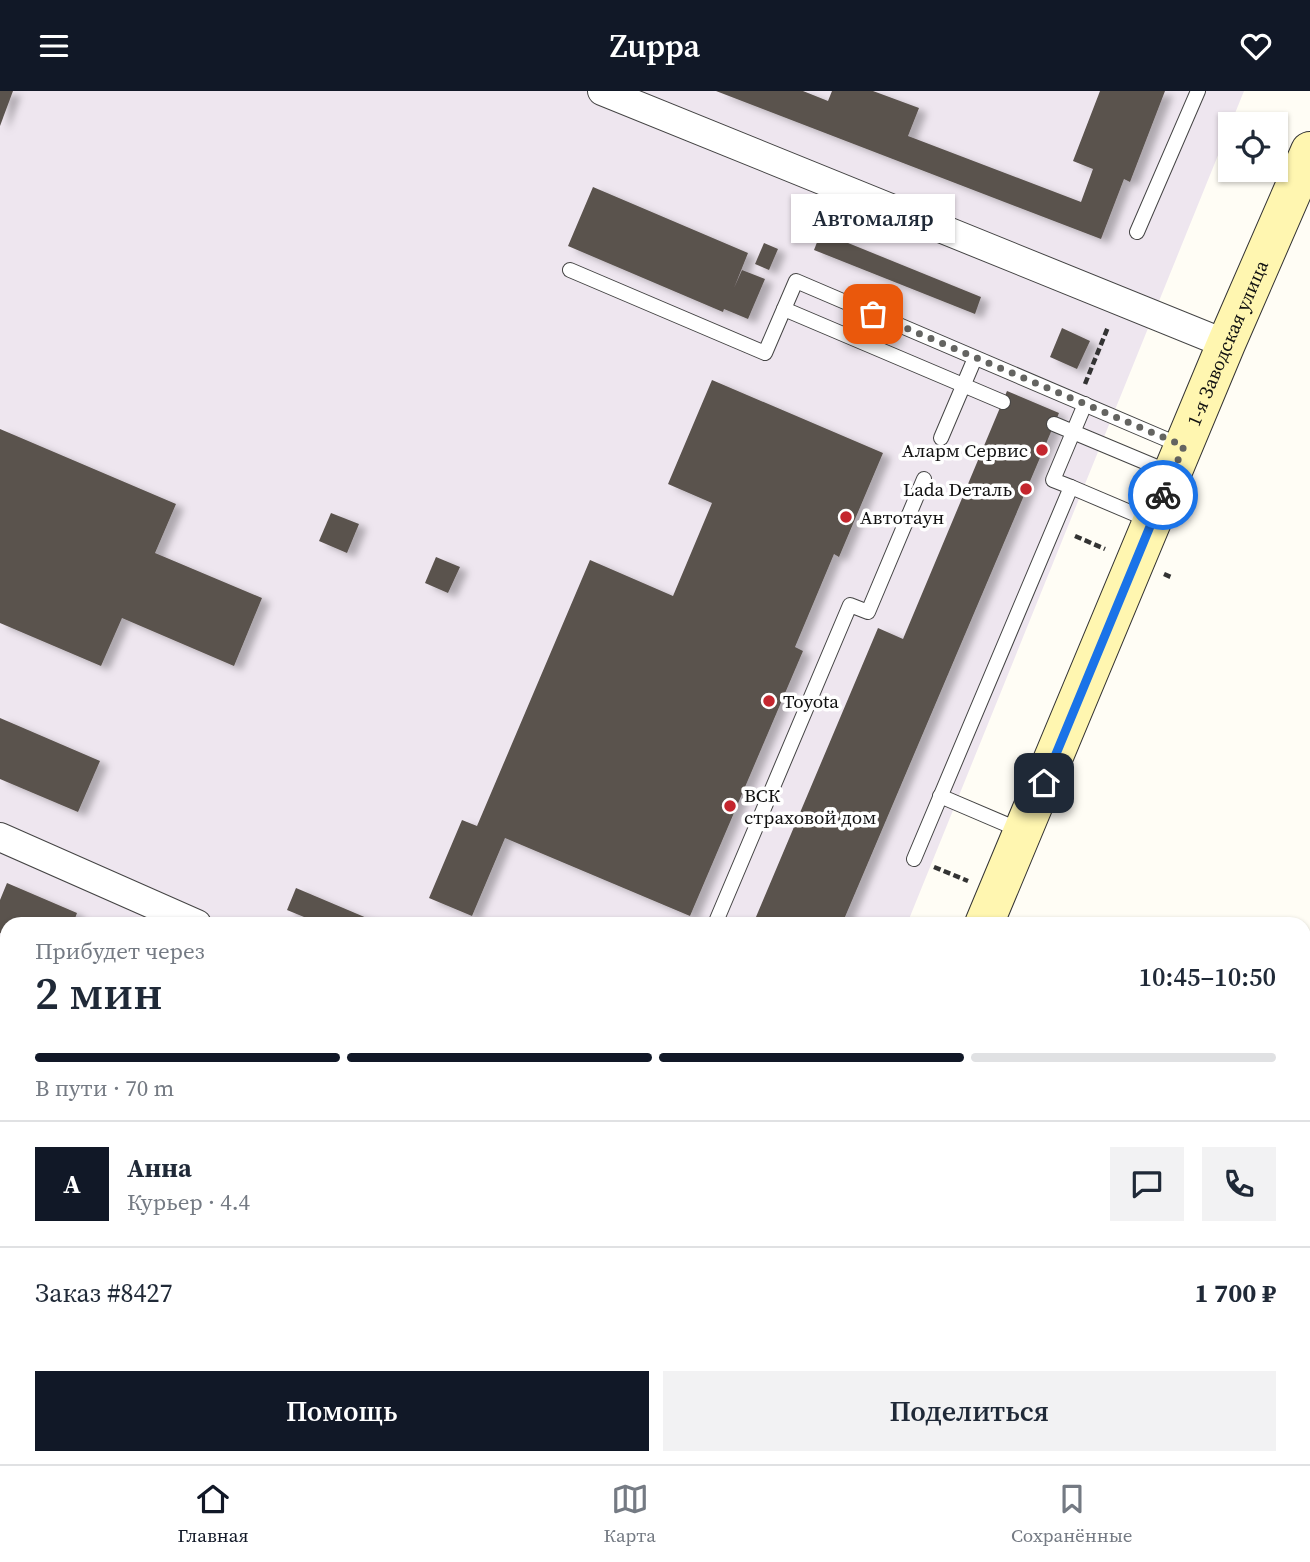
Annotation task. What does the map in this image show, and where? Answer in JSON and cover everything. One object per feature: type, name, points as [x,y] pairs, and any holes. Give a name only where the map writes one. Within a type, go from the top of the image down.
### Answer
[{"type":"main road","name":"1-я Заводская улица","points":[[987,917],[1226,344],[1310,151]]},
{"type":"street","points":[[602,91],[1226,344]]},
{"type":"street","points":[[0,837],[181,917]]},
{"type":"lane","points":[[1138,232],[1198,91]]},
{"type":"lane","points":[[570,270],[765,353],[796,281],[1085,404],[1178,460]]},
{"type":"lane","points":[[784,309],[1003,402]]},
{"type":"lane","points":[[941,438],[975,358]]},
{"type":"lane","points":[[1085,404],[1053,480],[1152,522]]},
{"type":"lane","points":[[1055,424],[1073,432],[1178,460]]},
{"type":"lane","points":[[718,917],[850,605],[868,612],[924,479]]},
{"type":"lane","points":[[914,859],[1071,488]]},
{"type":"lane","points":[[940,796],[1023,832]]},
{"type":"path","points":[[1091,370],[1095,360]]},
{"type":"path","points":[[1055,527],[1115,553]]},
{"type":"path","points":[[914,859],[975,884]]},
{"type":"shaded area","points":[[0,91],[1244,91],[1236,112],[1218,112],[1218,155],[910,917],[0,917]]},
{"type":"building","points":[[0,91],[13,91],[0,126]]},
{"type":"building","points":[[716,91],[803,91],[828,101],[832,91],[873,91],[919,108],[908,136],[1081,202],[1093,169],[1073,161],[1100,91],[1165,91],[1130,182],[1124,179],[1101,239]]},
{"type":"building","points":[[593,187],[748,253],[734,288],[742,270],[765,279],[748,319],[724,309],[723,312],[568,246]]},
{"type":"building","points":[[821,232],[981,297],[975,314],[814,250]]},
{"type":"building","points":[[764,243],[778,249],[769,270],[755,264]]},
{"type":"building","points":[[1062,328],[1090,341],[1077,369],[1050,357]]},
{"type":"building","points":[[712,380],[883,453],[839,557],[834,554],[795,647],[803,651],[690,916],[505,838],[472,916],[429,898],[462,820],[477,826],[590,560],[673,596],[712,503],[668,484]]},
{"type":"building","points":[[1007,391],[1059,413],[845,917],[756,917],[878,628],[903,639]]},
{"type":"building","points":[[0,429],[176,504],[155,553],[262,598],[234,666],[122,618],[101,666],[0,623]]},
{"type":"building","points":[[331,513],[359,524],[347,553],[319,541]]},
{"type":"building","points":[[436,557],[460,567],[448,593],[425,583]]},
{"type":"building","points":[[0,718],[100,761],[78,812],[0,779]]},
{"type":"building","points":[[7,883],[77,913],[76,917],[0,917],[0,900]]},
{"type":"building","points":[[296,888],[364,917],[304,917],[287,910]]},
{"type":"way so far","points":[[873,314],[1184,446],[1163,495]]},
{"type":"place","name":"Автомаляр","points":[[873,314]]},
{"type":"place","name":"Аларм Сервис","points":[[1042,450]]},
{"type":"place","name":"Lada Dеталь","points":[[1026,489]]},
{"type":"place","name":"Автотаун","points":[[846,517]]},
{"type":"place","name":"Toyota","points":[[769,701]]},
{"type":"place","name":"ВСК страховой дом","points":[[730,806]]},
{"type":"route","points":[[1044,783],[1163,495]]}]
